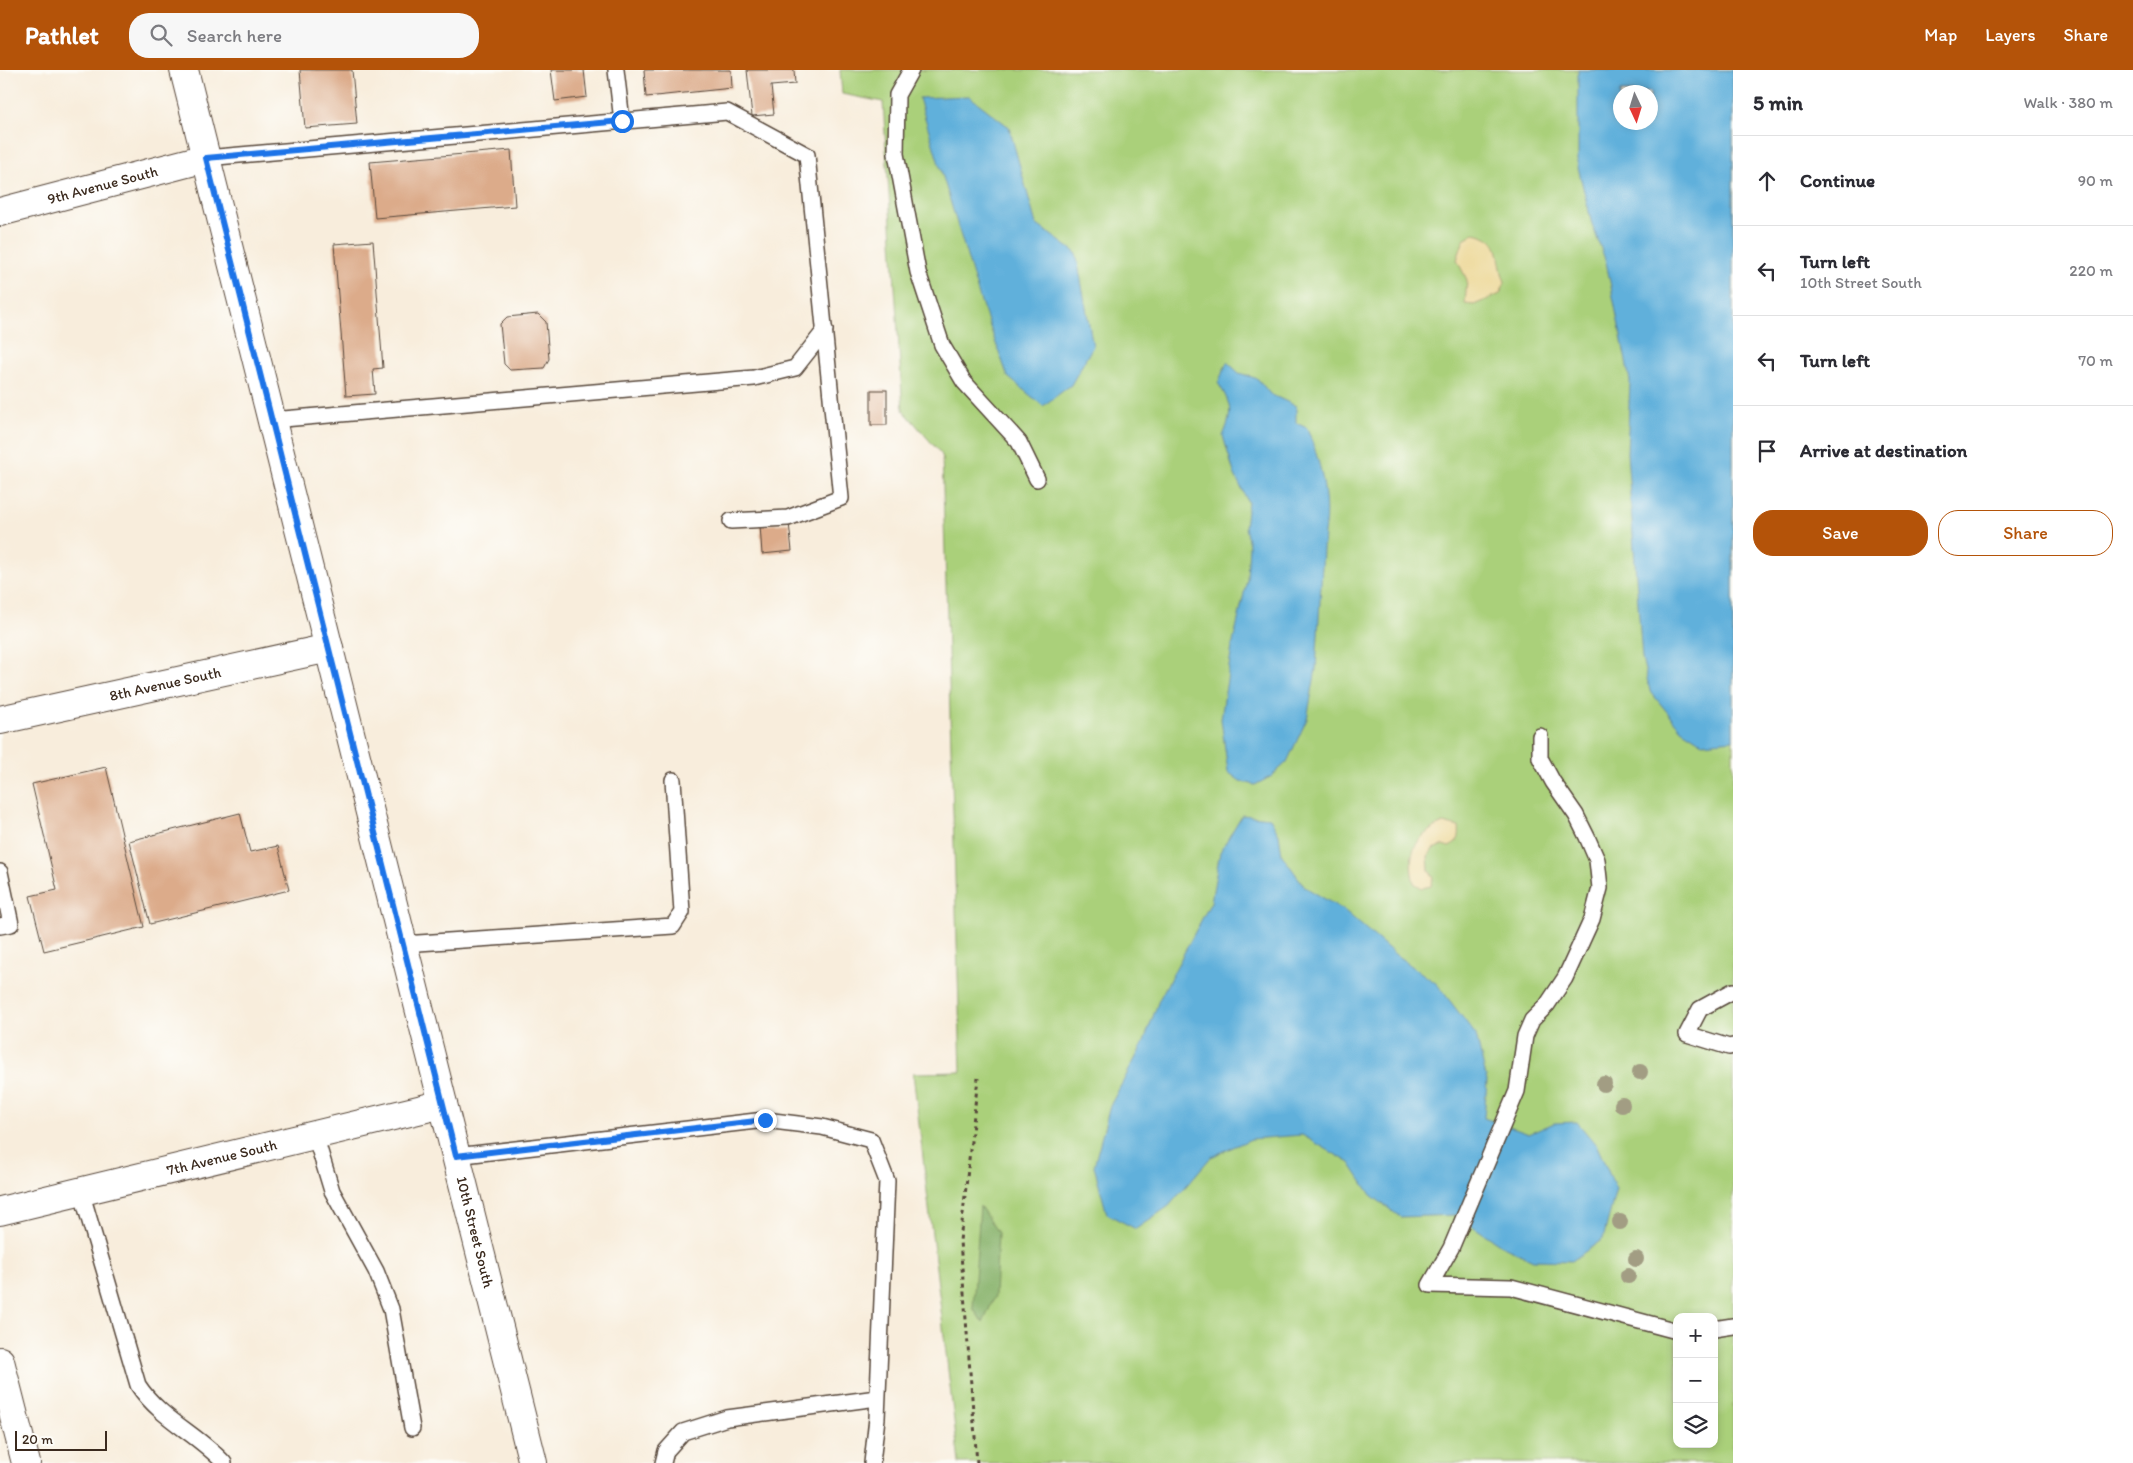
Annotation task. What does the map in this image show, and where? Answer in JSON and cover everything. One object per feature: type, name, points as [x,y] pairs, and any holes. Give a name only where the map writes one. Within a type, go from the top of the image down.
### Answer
[{"type":"street","name":"10th Street South","points":[[184,70],[533,1463]]},
{"type":"street","name":"9th Avenue South","points":[[0,212],[206,158]]},
{"type":"street","name":"8th Avenue South","points":[[0,720],[329,648]]},
{"type":"street","name":"7th Avenue South","points":[[0,1211],[443,1104]]},
{"type":"street","points":[[0,1361],[26,1463]]},
{"type":"lane","points":[[616,70],[622,121]]},
{"type":"lane","points":[[911,70],[897,94],[896,154],[918,272],[942,345],[964,382],[990,408],[1019,442],[1037,479]]},
{"type":"lane","points":[[206,158],[727,112],[807,155],[841,498],[788,518],[731,521]]},
{"type":"lane","points":[[272,420],[754,378],[795,368],[825,330]]},
{"type":"lane","points":[[1540,736],[1540,758],[1553,782],[1576,815],[1587,837],[1597,860],[1600,888],[1592,919],[1565,978],[1546,1005],[1532,1020],[1525,1036],[1516,1091],[1451,1248],[1430,1285],[1512,1287],[1673,1330]]},
{"type":"lane","points":[[403,944],[673,926],[682,912],[673,780]]},
{"type":"lane","points":[[0,872],[11,924],[0,926]]},
{"type":"lane","points":[[1733,991],[1700,1009],[1687,1034],[1729,1047],[1733,1046]]},
{"type":"lane","points":[[456,1156],[765,1120],[822,1127],[871,1140],[887,1181],[878,1398],[872,1463]]},
{"type":"lane","points":[[315,1135],[332,1191],[376,1271],[391,1309],[412,1428]]},
{"type":"lane","points":[[81,1191],[138,1386],[148,1402],[212,1450],[224,1463]]},
{"type":"lane","points":[[1718,1328],[1733,1326]]},
{"type":"lane","points":[[663,1463],[666,1451],[683,1432],[726,1418],[878,1398]]},
{"type":"path","points":[[977,1463],[960,1241],[978,1078]]},
{"type":"green space","points":[[840,70],[1733,70],[1733,1463],[959,1463],[913,1073],[961,1072],[942,455],[903,410],[883,102],[842,94]]},
{"type":"green space","points":[[980,1206],[998,1233],[995,1296],[983,1323],[973,1308]]},
{"type":"sand","points":[[1474,233],[1491,240],[1495,245],[1505,282],[1500,294],[1474,305],[1465,304],[1467,280],[1457,260],[1464,239]]},
{"type":"sand","points":[[1443,823],[1459,827],[1458,839],[1455,844],[1449,847],[1443,845],[1433,849],[1428,856],[1429,870],[1434,878],[1431,886],[1422,888],[1414,883],[1411,863],[1412,854],[1419,840],[1433,828]]},
{"type":"water","points":[[1578,70],[1733,70],[1733,740],[1703,743],[1681,729],[1650,691],[1642,658],[1627,453],[1630,381],[1606,262],[1592,224],[1578,167]]},
{"type":"water","points":[[969,96],[1009,127],[1036,224],[1076,253],[1093,346],[1071,385],[1043,406],[1008,377],[980,299],[919,98]]},
{"type":"water","points":[[1227,362],[1239,373],[1258,379],[1270,394],[1296,406],[1296,423],[1307,428],[1320,466],[1326,507],[1316,669],[1307,719],[1287,762],[1272,776],[1255,785],[1240,781],[1228,772],[1221,719],[1232,647],[1247,580],[1249,545],[1245,527],[1248,502],[1234,473],[1223,436],[1230,409],[1218,383]]},
{"type":"water","points":[[1242,815],[1270,818],[1279,834],[1282,855],[1305,887],[1345,911],[1396,955],[1437,984],[1476,1035],[1487,1081],[1484,1118],[1529,1134],[1554,1123],[1577,1122],[1597,1146],[1616,1189],[1603,1239],[1572,1261],[1533,1260],[1501,1245],[1456,1215],[1400,1217],[1371,1195],[1350,1163],[1302,1135],[1251,1139],[1211,1157],[1169,1206],[1136,1229],[1107,1214],[1094,1166],[1110,1106],[1143,1044],[1159,1000],[1211,902],[1220,852]]},
{"type":"building","points":[[300,70],[352,70],[357,124],[305,128]]},
{"type":"building","points":[[551,70],[584,70],[587,97],[555,101]]},
{"type":"building","points":[[644,70],[731,70],[732,88],[646,97]]},
{"type":"building","points":[[747,70],[794,70],[795,84],[771,86],[774,114],[752,116]]},
{"type":"building","points":[[511,150],[515,206],[375,218],[370,162]]},
{"type":"building","points":[[373,241],[383,368],[373,369],[375,394],[346,396],[334,244]]},
{"type":"building","points":[[538,314],[546,322],[549,359],[544,368],[510,370],[504,364],[500,324],[507,317]]},
{"type":"building","points":[[871,390],[887,390],[887,425],[871,425]]},
{"type":"building","points":[[789,523],[792,551],[762,554],[760,525]]},
{"type":"building","points":[[106,767],[144,927],[44,951],[30,896],[57,890],[32,784]]},
{"type":"building","points":[[240,813],[250,852],[278,846],[289,890],[150,924],[129,841]]},
{"type":"route","points":[[622,121],[206,158],[456,1156],[765,1120]]}]
